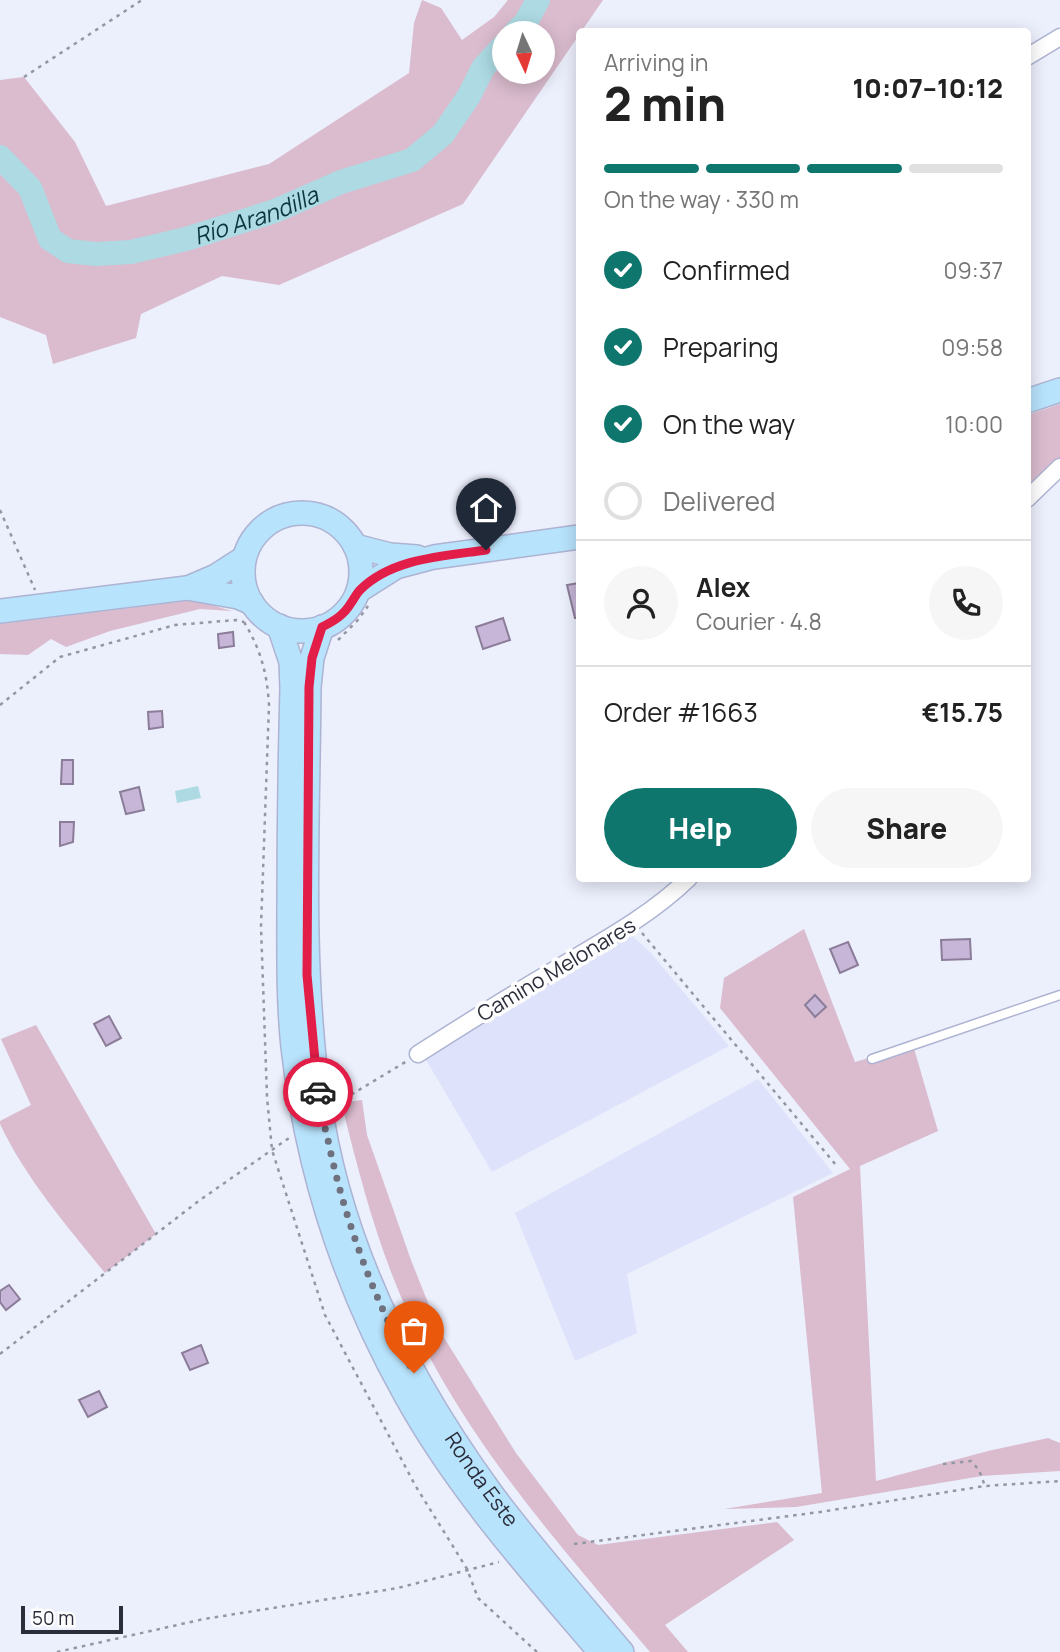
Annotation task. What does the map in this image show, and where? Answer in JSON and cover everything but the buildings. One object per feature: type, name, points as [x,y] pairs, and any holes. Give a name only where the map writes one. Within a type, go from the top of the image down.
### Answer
[{"type":"main road","points":[[1031,400],[1060,390]]},
{"type":"main road","points":[[254,606],[245,589],[244,558],[250,543],[266,525],[288,514],[320,515],[334,522],[346,533],[355,546],[361,568],[362,588]]},
{"type":"main road","points":[[0,611],[187,588],[216,592],[254,606],[279,626],[328,636],[338,618],[362,588],[396,567],[434,558],[576,537]]},
{"type":"main road","points":[[355,546],[390,555],[434,558]]},
{"type":"main road","points":[[187,588],[216,576],[244,558]]},
{"type":"main road","name":"Ronda Este","points":[[279,626],[291,662],[292,689],[289,973],[293,1045],[301,1104],[332,1230],[377,1343],[407,1398],[482,1511],[600,1652]]},
{"type":"main road","name":"Ronda Este","points":[[328,636],[312,658],[309,687],[307,975],[319,1101],[348,1222],[368,1278],[395,1338],[452,1435],[492,1494],[622,1652]]},
{"type":"street","points":[[1031,55],[1060,37]]},
{"type":"street","points":[[1031,495],[1060,467]]},
{"type":"street","name":"Camino Melonares","points":[[418,1054],[633,923],[684,882]]},
{"type":"lane","points":[[872,1059],[1060,995]]},
{"type":"path","points":[[24,77],[142,0]]},
{"type":"path","points":[[0,510],[42,606]]},
{"type":"path","points":[[328,636],[366,610],[369,603],[362,588]]},
{"type":"path","points":[[0,705],[60,657],[174,625],[236,620],[244,622],[254,606]]},
{"type":"path","points":[[633,923],[836,1165]]},
{"type":"path","points":[[344,1099],[418,1054]]},
{"type":"path","points":[[0,1354],[200,1200],[293,1135]]},
{"type":"path","points":[[943,1464],[971,1461],[979,1470],[985,1486]]},
{"type":"path","points":[[574,1544],[820,1512],[985,1486],[1060,1481]]},
{"type":"path","points":[[57,1652],[204,1619],[398,1588],[500,1562]]},
{"type":"shaded area","points":[[422,0],[441,8],[462,40],[494,17],[508,0],[603,0],[584,28],[576,28],[576,39],[555,70],[555,21],[492,21],[492,84],[545,84],[463,204],[279,285],[222,276],[141,314],[136,338],[53,364],[46,335],[0,317],[0,80],[24,77],[75,142],[106,206],[269,164],[409,73],[414,23]]},
{"type":"shaded area","points":[[1060,404],[1060,462],[1031,490],[1031,414]]},
{"type":"shaded area","points":[[194,600],[232,611],[200,609],[110,631],[66,647],[51,639],[28,655],[0,654],[0,624]]},
{"type":"shaded area","points":[[198,786],[201,798],[177,803],[175,791]]},
{"type":"shaded area","points":[[804,929],[855,1062],[913,1045],[938,1131],[860,1166],[876,1481],[1048,1438],[1060,1443],[1060,1471],[982,1476],[796,1507],[724,1509],[822,1493],[793,1197],[850,1169],[720,1008],[724,978]]},
{"type":"shaded area","points":[[631,935],[650,952],[729,1046],[492,1172],[425,1058]]},
{"type":"shaded area","points":[[36,1025],[156,1234],[105,1273],[35,1183],[0,1124],[0,1121],[31,1105],[1,1039]]},
{"type":"shaded area","points":[[758,1079],[833,1173],[627,1274],[637,1333],[575,1361],[515,1213]]},
{"type":"shaded area","points":[[362,1100],[367,1135],[438,1328],[516,1453],[578,1535],[598,1545],[777,1522],[794,1540],[665,1625],[688,1652],[650,1652],[510,1482],[449,1390],[422,1342],[399,1292],[368,1202],[343,1110],[348,1102]]},
{"type":"waterway","name":"Río Arandilla","points":[[527,21],[538,0]]},
{"type":"waterway","name":"Río Arandilla","points":[[0,157],[30,188],[50,239],[68,251],[96,254],[131,252],[186,239],[275,211],[341,182],[412,160],[443,134],[469,96],[483,68],[492,58]]},
{"type":"way so far","points":[[318,1092],[348,1222],[368,1278],[414,1373]]},
{"type":"route","points":[[318,1092],[307,975],[309,687],[312,658],[322,627],[338,618],[350,606],[358,591],[376,578],[396,567],[486,550]]}]
